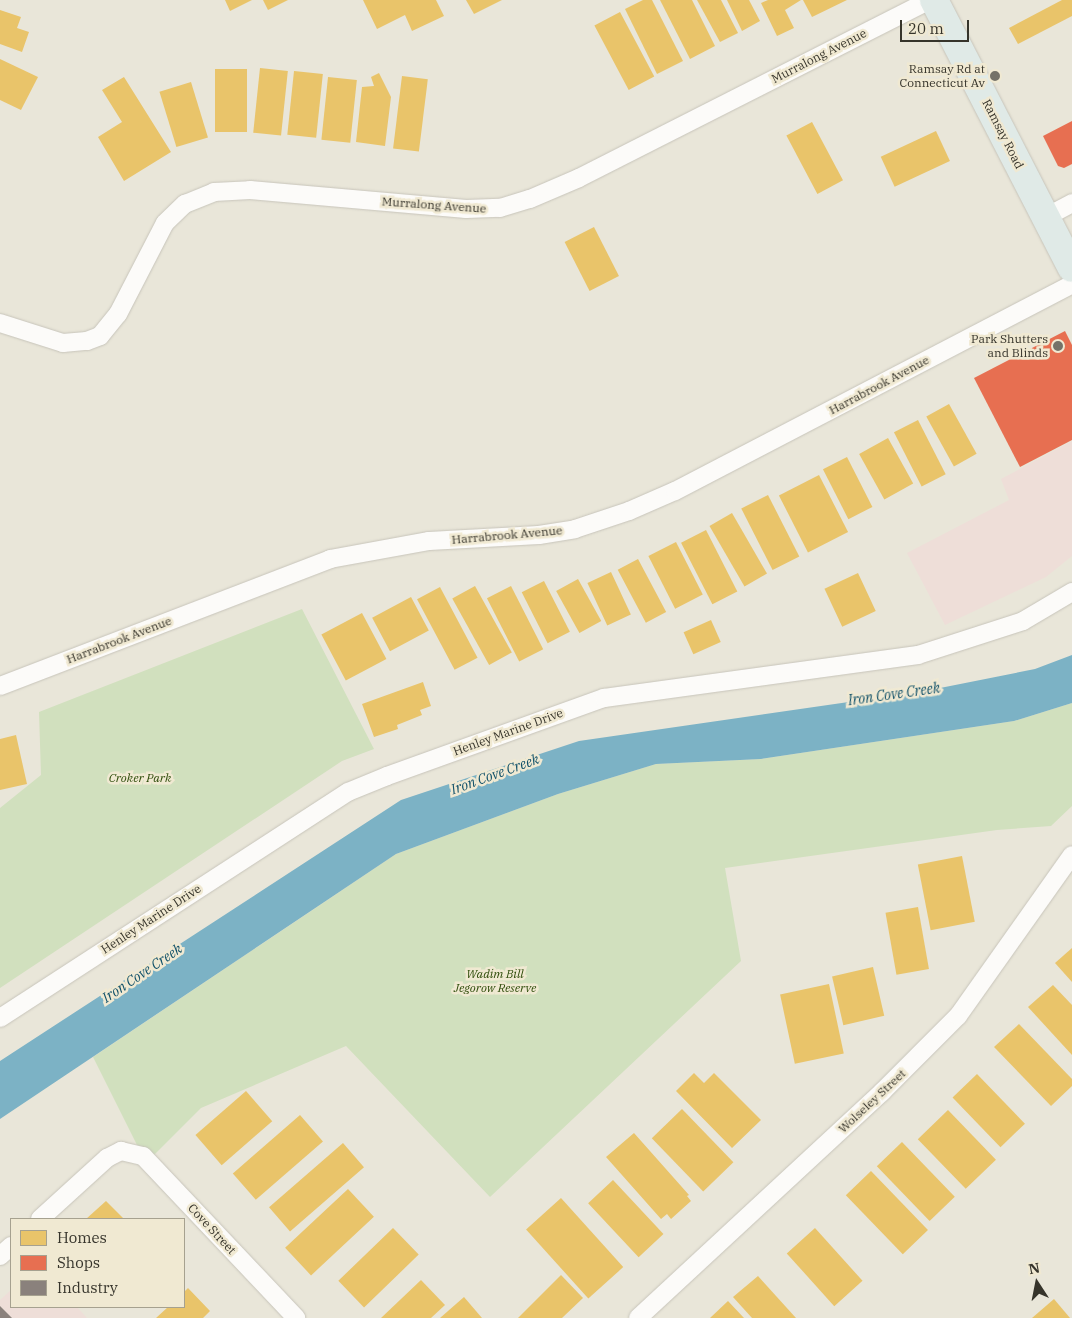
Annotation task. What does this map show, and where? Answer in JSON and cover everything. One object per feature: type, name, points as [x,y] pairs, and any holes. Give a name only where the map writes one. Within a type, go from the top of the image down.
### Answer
[{"type":"main road","name":"Ramsay Road","points":[[934,0],[1072,268]]},
{"type":"street","name":"Murralong Avenue","points":[[0,323],[63,343],[86,341],[100,336],[118,314],[165,223],[185,204],[214,192],[250,190],[466,209],[500,208],[530,199],[578,178],[930,0]]},
{"type":"street","points":[[1046,217],[1072,203]]},
{"type":"street","name":"Harrabrook Avenue","points":[[0,686],[330,559],[429,542],[539,535],[575,529],[629,512],[675,491],[1072,284]]},
{"type":"street","name":"Henley Marine Drive","points":[[0,1018],[348,792],[387,776],[604,698],[918,655],[1023,621],[1072,592]]},
{"type":"street","name":"Wolseley Street","points":[[638,1318],[882,1092],[958,1016],[1072,855]]},
{"type":"street","name":"Cove Street","points":[[41,1218],[107,1158],[121,1151],[143,1156],[296,1318]]},
{"type":"street","points":[[0,1256],[10,1247]]},
{"type":"shaded area","points":[[1072,441],[1072,556],[1046,577],[945,625],[907,553],[1009,500],[1001,479]]},
{"type":"shaded area","points":[[10,1291],[10,1308],[78,1308],[87,1318],[0,1318],[0,1300]]},
{"type":"green space","name":"Croker Park","points":[[302,609],[374,749],[342,761],[0,988],[0,808],[41,775],[39,712]]},
{"type":"green space","name":"Wadim Bill Jegorow Reserve","points":[[1072,703],[1072,806],[1051,826],[997,830],[725,868],[741,961],[490,1197],[346,1046],[201,1108],[146,1163],[93,1057],[396,854],[558,794],[656,764],[761,759],[1014,721]]},
{"type":"water","name":"Iron Cove Creek","points":[[1072,655],[1072,703],[1014,721],[761,759],[656,764],[558,794],[396,854],[0,1119],[0,1061],[401,800],[579,741],[925,691],[1035,669]]},
{"type":"building: Homes","points":[[225,0],[252,0],[230,11]]},
{"type":"building: Homes","points":[[263,0],[288,0],[268,10]]},
{"type":"building: Homes","points":[[363,0],[436,0],[444,16],[412,31],[405,15],[377,29]]},
{"type":"building: Homes","points":[[466,0],[502,0],[474,14]]},
{"type":"building: Homes","points":[[643,0],[652,0],[683,61],[657,74],[625,9]]},
{"type":"building: Homes","points":[[660,0],[692,0],[715,46],[690,59]]},
{"type":"building: Homes","points":[[697,0],[721,0],[738,33],[720,42]]},
{"type":"building: Homes","points":[[727,0],[749,0],[760,21],[742,31]]},
{"type":"building: Homes","points":[[768,0],[801,0],[785,10],[794,28],[777,36],[761,3]]},
{"type":"building: Homes","points":[[803,0],[847,0],[812,17]]},
{"type":"building: Homes","points":[[1062,0],[1072,0],[1072,16],[1018,44],[1009,28]]},
{"type":"building: Homes","points":[[0,10],[21,17],[17,28],[29,32],[22,52],[0,44]]},
{"type":"building: Homes","points":[[620,12],[654,76],[629,90],[594,26]]},
{"type":"building: Homes","points":[[0,59],[38,77],[21,110],[0,100]]},
{"type":"building: Homes","points":[[260,68],[288,71],[281,136],[253,133]]},
{"type":"building: Homes","points":[[215,69],[247,69],[247,132],[215,132]]},
{"type":"building: Homes","points":[[294,71],[323,74],[316,138],[287,135]]},
{"type":"building: Homes","points":[[379,73],[391,97],[385,146],[356,142],[362,87],[374,86],[371,77]]},
{"type":"building: Homes","points":[[402,76],[428,79],[419,152],[393,148]]},
{"type":"building: Homes","points":[[124,77],[171,152],[124,181],[98,137],[122,122],[102,90]]},
{"type":"building: Homes","points":[[328,77],[357,80],[350,143],[321,140]]},
{"type":"building: Homes","points":[[191,82],[208,137],[176,147],[159,92]]},
{"type":"building: Homes","points":[[812,122],[843,180],[817,194],[786,136]]},
{"type":"building: Homes","points":[[936,131],[950,161],[895,187],[881,157]]},
{"type":"building: Homes","points":[[594,227],[619,276],[590,291],[565,242]]},
{"type":"building: Homes","points":[[949,404],[977,454],[954,466],[926,417]]},
{"type":"building: Homes","points":[[918,420],[946,474],[922,487],[894,432]]},
{"type":"building: Homes","points":[[888,438],[913,483],[884,499],[859,454]]},
{"type":"building: Homes","points":[[847,457],[872,507],[848,519],[823,469]]},
{"type":"building: Homes","points":[[819,475],[848,532],[808,552],[779,495]]},
{"type":"building: Homes","points":[[768,495],[799,556],[773,570],[741,509]]},
{"type":"building: Homes","points":[[732,513],[767,574],[744,587],[709,526]]},
{"type":"building: Homes","points":[[706,530],[737,591],[712,604],[681,543]]},
{"type":"building: Homes","points":[[676,542],[703,595],[675,609],[648,556]]},
{"type":"building: Homes","points":[[638,559],[666,612],[646,623],[618,570]]},
{"type":"building: Homes","points":[[611,572],[631,615],[607,626],[587,583]]},
{"type":"building: Homes","points":[[858,573],[876,611],[842,627],[824,589]]},
{"type":"building: Homes","points":[[578,579],[601,621],[579,633],[556,591]]},
{"type":"building: Homes","points":[[544,581],[570,632],[548,643],[522,592]]},
{"type":"building: Homes","points":[[475,586],[512,652],[489,665],[452,599]]},
{"type":"building: Homes","points":[[511,586],[543,649],[519,662],[487,598]]},
{"type":"building: Homes","points":[[440,587],[478,658],[455,670],[417,599]]},
{"type":"building: Homes","points":[[411,597],[429,631],[390,651],[372,618]]},
{"type":"building: Homes","points":[[362,613],[386,659],[346,681],[321,635]]},
{"type":"building: Homes","points":[[711,620],[721,642],[693,654],[684,632]]},
{"type":"building: Homes","points":[[423,682],[431,706],[420,710],[422,715],[397,725],[398,729],[374,737],[362,704]]},
{"type":"building: Homes","points":[[16,735],[27,784],[0,790],[0,739]]},
{"type":"building: Homes","points":[[962,856],[975,922],[931,930],[918,865]]},
{"type":"building: Homes","points":[[918,907],[929,969],[896,975],[886,913]]},
{"type":"building: Homes","points":[[1072,948],[1072,982],[1055,963]]},
{"type":"building: Homes","points":[[873,967],[884,1016],[843,1025],[832,976]]},
{"type":"building: Homes","points":[[829,984],[844,1053],[795,1064],[780,994]]},
{"type":"building: Homes","points":[[1053,985],[1072,1005],[1072,1055],[1028,1007]]},
{"type":"building: Homes","points":[[1019,1024],[1072,1079],[1072,1086],[1051,1106],[994,1047]]},
{"type":"building: Homes","points":[[694,1073],[704,1083],[714,1073],[761,1120],[732,1148],[676,1091]]},
{"type":"building: Homes","points":[[977,1074],[1025,1124],[1000,1147],[953,1098]]},
{"type":"building: Homes","points":[[246,1091],[272,1121],[222,1165],[195,1135]]},
{"type":"building: Homes","points":[[682,1109],[733,1162],[703,1191],[652,1138]]},
{"type":"building: Homes","points":[[948,1110],[996,1160],[966,1189],[918,1139]]},
{"type":"building: Homes","points":[[300,1115],[323,1141],[256,1200],[233,1173]]},
{"type":"building: Homes","points":[[634,1133],[689,1195],[687,1196],[691,1201],[671,1219],[667,1214],[661,1219],[606,1157]]},
{"type":"building: Homes","points":[[902,1142],[955,1197],[930,1221],[877,1166]]},
{"type":"building: Homes","points":[[343,1143],[364,1167],[290,1231],[269,1207]]},
{"type":"building: Homes","points":[[871,1171],[928,1230],[903,1254],[846,1195]]},
{"type":"building: Homes","points":[[613,1180],[663,1234],[639,1257],[588,1203]]},
{"type":"building: Homes","points":[[348,1189],[374,1217],[311,1275],[285,1248]]},
{"type":"building: Homes","points":[[561,1198],[623,1267],[588,1299],[526,1229]]},
{"type":"building: Homes","points":[[106,1201],[123,1218],[87,1218]]},
{"type":"building: Homes","points":[[393,1228],[419,1255],[364,1307],[338,1281]]},
{"type":"building: Homes","points":[[815,1228],[863,1281],[834,1306],[787,1253]]},
{"type":"building: Homes","points":[[561,1275],[583,1298],[562,1318],[518,1318]]},
{"type":"building: Homes","points":[[758,1276],[796,1318],[752,1318],[733,1297]]},
{"type":"building: Homes","points":[[421,1280],[445,1305],[431,1318],[381,1318]]},
{"type":"building: Homes","points":[[188,1288],[210,1311],[203,1318],[156,1318],[167,1308],[185,1308],[185,1291]]},
{"type":"building: Homes","points":[[464,1297],[482,1318],[440,1318]]},
{"type":"building: Homes","points":[[1054,1299],[1070,1318],[1032,1318]]},
{"type":"building: Homes","points":[[728,1301],[744,1318],[710,1318]]},
{"type":"building: Shops","points":[[1072,121],[1072,164],[1064,168],[1058,166],[1043,136]]},
{"type":"building: Shops","points":[[1065,331],[1072,345],[1072,440],[1020,467],[974,378]]},
{"type":"building: Industry","points":[[0,1306],[12,1318],[0,1318]]},
{"type":"place","name":"Ramsay Rd at Connecticut Av","points":[[995,76]]},
{"type":"place","name":"Park Shutters and Blinds","points":[[1058,346]]}]
